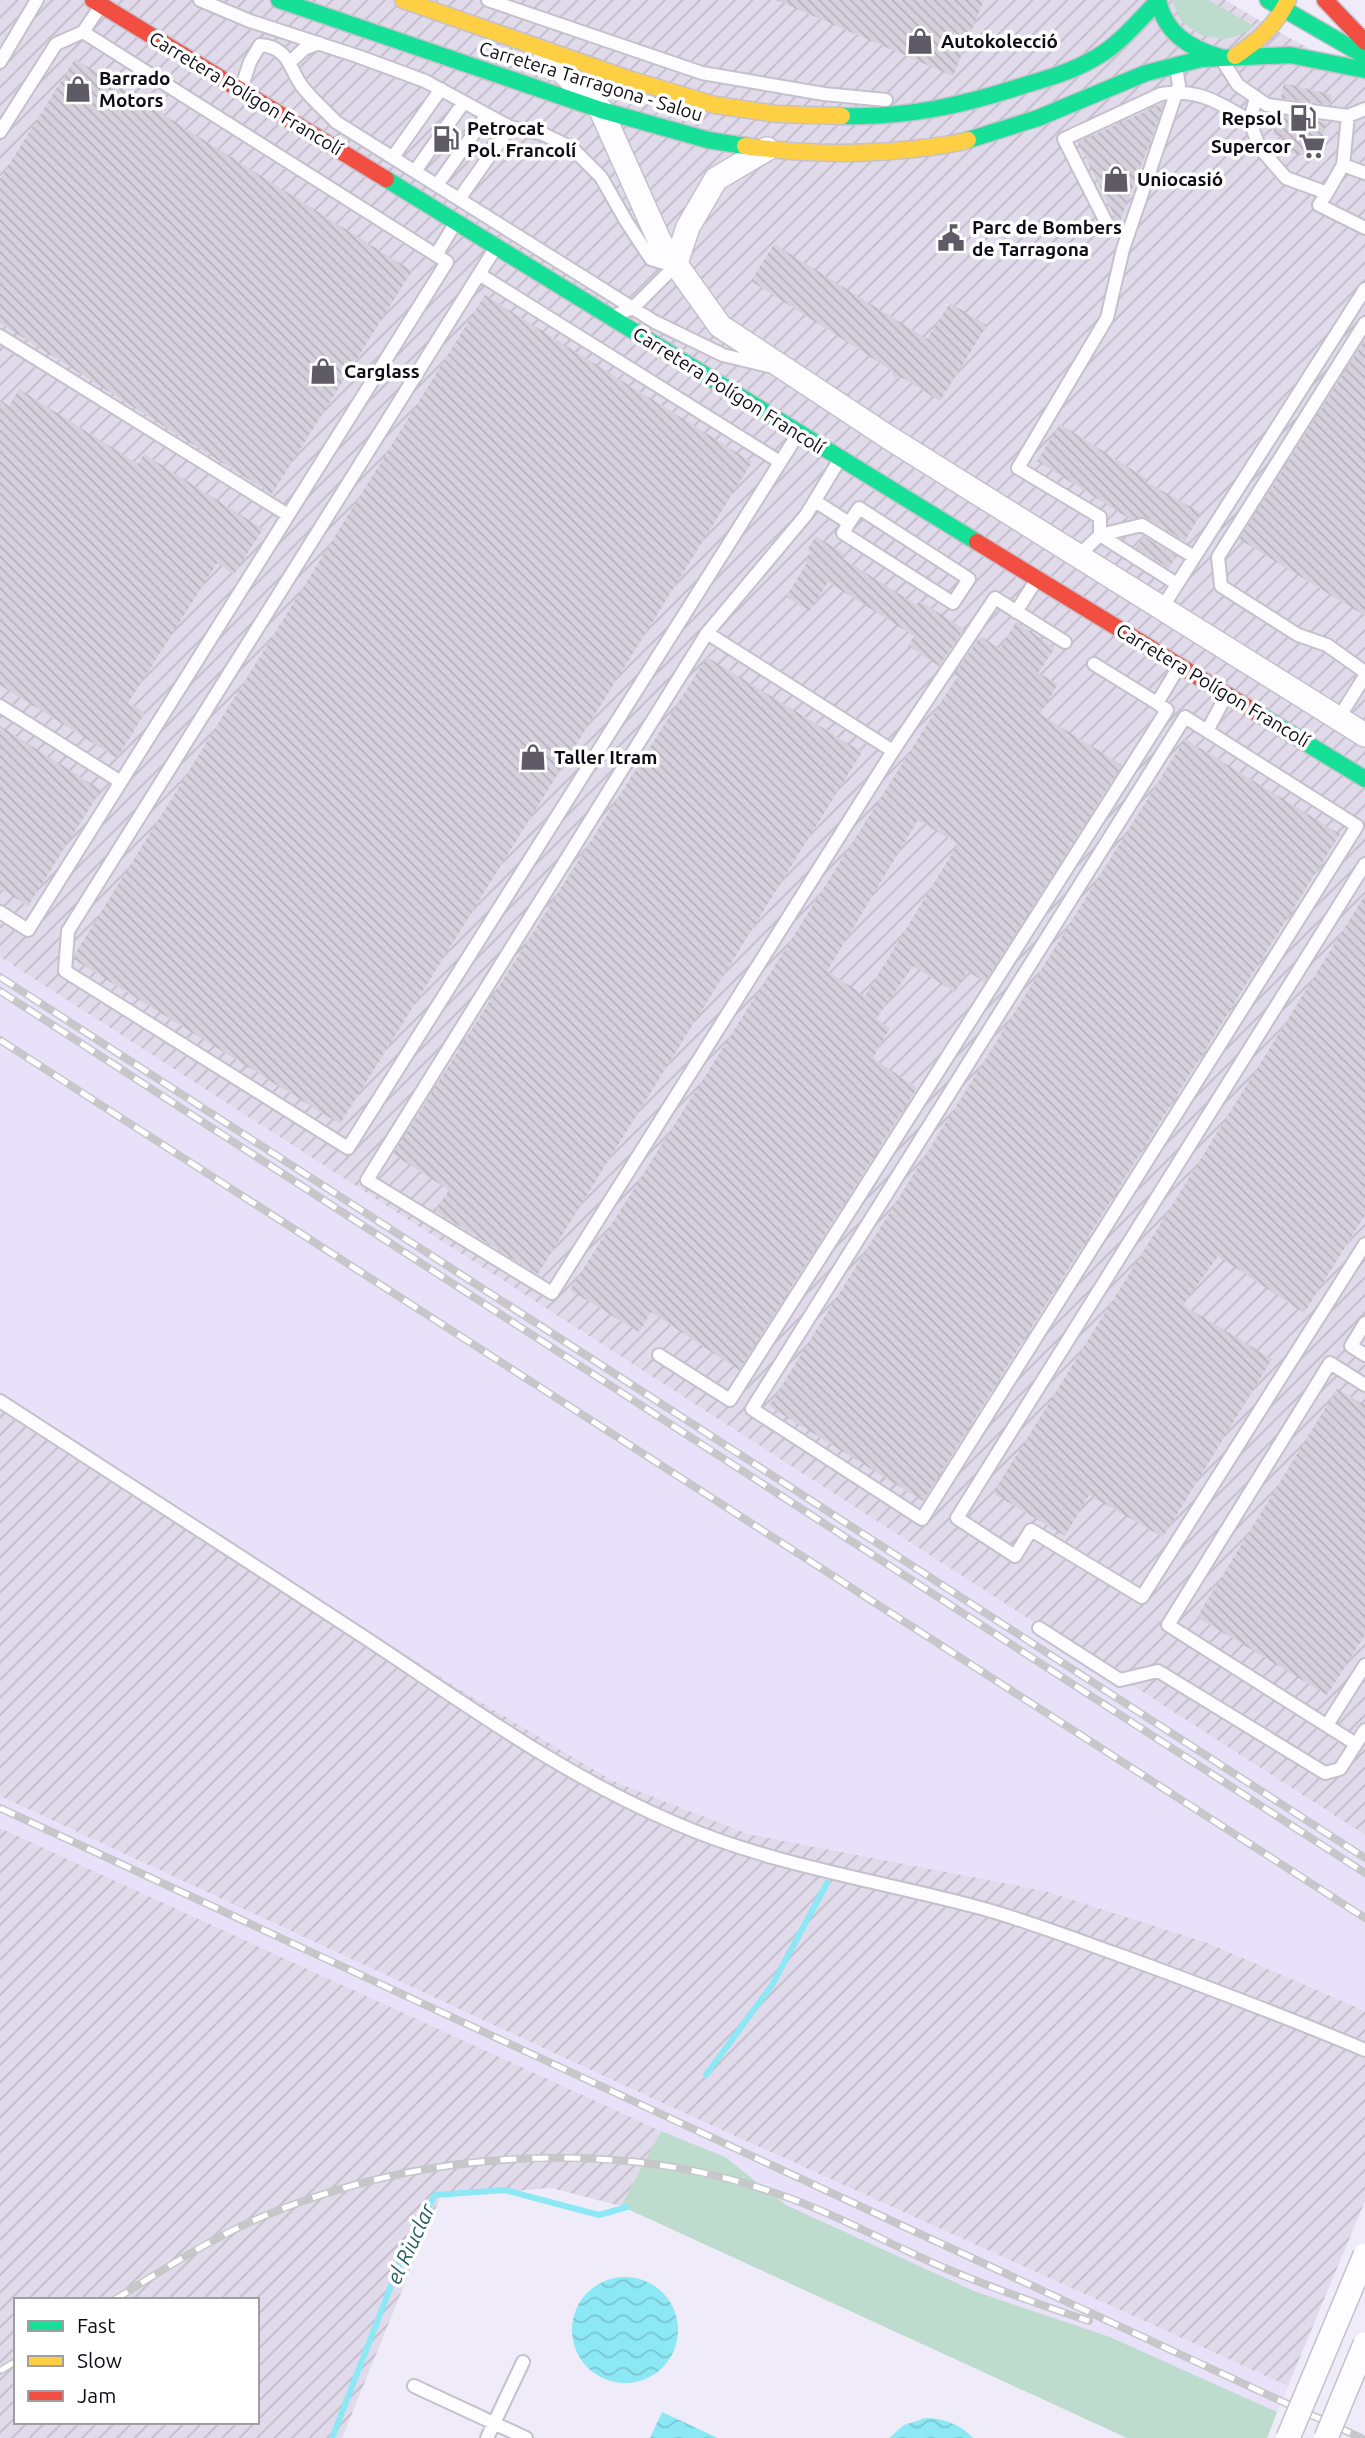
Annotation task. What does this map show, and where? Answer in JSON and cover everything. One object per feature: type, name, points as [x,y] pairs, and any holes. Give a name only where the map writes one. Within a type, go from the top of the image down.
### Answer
[{"type":"main road","name":"Carretera Tarragona - Salou","points":[[279,0],[601,110],[708,140],[767,149],[845,153],[908,150],[962,142],[1038,118],[1146,73],[1175,64],[1227,56]]},
{"type":"main road","name":"Carretera Tarragona - Salou","points":[[403,0],[632,80],[728,107],[777,114],[874,117],[971,103],[1063,73],[1096,58],[1158,1]]},
{"type":"main road","points":[[1128,31],[1138,0]]},
{"type":"main road","points":[[1268,0],[1286,5],[1365,56]]},
{"type":"main road","points":[[1325,0],[1365,42]]},
{"type":"main road","points":[[1158,1],[1161,17],[1175,36],[1198,51],[1227,56],[1290,55],[1365,70]]},
{"type":"main road","name":"Carretera Polígon Francolí","points":[[98,3],[1365,779]]},
{"type":"main road","points":[[1227,56],[1263,36],[1286,5]]},
{"type":"street","points":[[524,41],[560,69],[601,110]]},
{"type":"street","name":"Carretera Polígon Francolí","points":[[601,110],[660,242],[720,326],[888,437],[1365,735]]},
{"type":"street","points":[[675,266],[688,227],[716,179],[767,149]]},
{"type":"street","points":[[1288,2438],[1365,2255]]},
{"type":"street","points":[[1326,2438],[1365,2344]]},
{"type":"lane","points":[[0,62],[37,0]]},
{"type":"lane","points":[[200,0],[250,21],[373,61],[442,89],[510,127],[543,134],[572,148],[601,177],[651,259],[675,266],[634,308],[620,315],[582,299]]},
{"type":"lane","points":[[488,0],[702,73],[824,94],[946,107]]},
{"type":"lane","points":[[0,132],[56,44],[83,32],[98,3]]},
{"type":"lane","points":[[0,912],[29,930],[447,262],[83,32]]},
{"type":"lane","points":[[290,62],[304,49],[319,43]]},
{"type":"lane","points":[[241,89],[250,62],[260,46],[272,46],[290,62],[302,87],[336,122],[415,172],[655,321],[723,355],[787,371]]},
{"type":"lane","points":[[1227,56],[1238,85],[1267,105],[1348,116],[1365,109]]},
{"type":"lane","points":[[1100,535],[1100,517],[1018,468],[1108,318],[1128,235],[1178,85],[1175,64]]},
{"type":"lane","points":[[393,157],[442,89]]},
{"type":"lane","points":[[1128,235],[1107,224],[1064,139],[1161,94],[1176,92],[1209,97],[1250,121]]},
{"type":"lane","points":[[1256,97],[1250,121],[1259,148],[1286,178],[1327,193]]},
{"type":"lane","points":[[415,172],[464,102]]},
{"type":"lane","points":[[437,185],[487,114]]},
{"type":"lane","points":[[1348,116],[1343,165],[1319,205],[1365,228]]},
{"type":"lane","points":[[459,199],[510,127]]},
{"type":"lane","points":[[1343,165],[1365,173]]},
{"type":"lane","points":[[436,255],[457,222]]},
{"type":"lane","points":[[496,246],[68,931],[65,971],[348,1148],[799,433]]},
{"type":"lane","points":[[479,274],[780,462]]},
{"type":"lane","points":[[1162,608],[1365,289]]},
{"type":"lane","points":[[1338,719],[1365,674],[1326,645],[1298,635],[1221,586],[1218,557],[1365,323]]},
{"type":"lane","points":[[0,336],[288,516]]},
{"type":"lane","points":[[841,459],[806,515],[707,633],[367,1180],[552,1293],[893,751],[995,598],[1065,642]]},
{"type":"lane","points":[[815,501],[849,523]]},
{"type":"lane","points":[[859,508],[969,579],[953,603],[843,533],[849,523],[859,508]]},
{"type":"lane","points":[[1078,556],[1100,535],[1142,525],[1194,557]]},
{"type":"lane","points":[[1100,535],[1177,583]]},
{"type":"lane","points":[[1017,612],[1037,579]]},
{"type":"lane","points":[[707,633],[893,751]]},
{"type":"lane","points":[[659,1355],[730,1400],[1167,710],[1094,664]]},
{"type":"lane","points":[[1157,703],[1180,665]]},
{"type":"lane","points":[[1207,731],[1227,694]]},
{"type":"lane","points":[[0,706],[121,782]]},
{"type":"lane","points":[[1185,717],[1207,731],[1357,826],[922,1519],[752,1409],[1185,717]]},
{"type":"lane","points":[[1365,864],[957,1518],[1015,1556],[1031,1530],[1142,1597],[1365,1244]]},
{"type":"lane","points":[[1365,1323],[1351,1346],[1365,1355]]},
{"type":"lane","points":[[1356,1744],[1168,1625],[1330,1363],[1365,1385]]},
{"type":"lane","points":[[0,1401],[532,1749],[602,1789],[677,1824],[750,1851],[980,1908],[1074,1939],[1257,2005],[1365,2050]]},
{"type":"lane","points":[[1039,1628],[1120,1680],[1158,1671],[1325,1773],[1340,1769],[1365,1730]]},
{"type":"lane","points":[[1327,1725],[1365,1665]]},
{"type":"lane","points":[[487,2438],[523,2362]]},
{"type":"lane","points":[[414,2386],[526,2438]]},
{"type":"shaded area","points":[[0,0],[1225,0],[1293,40],[1365,77],[1365,1835],[0,957]]},
{"type":"shaded area","points":[[0,957],[1365,1835],[1365,2011],[1208,1943],[1045,1891],[748,1834],[613,1781],[467,1694],[0,1393]]},
{"type":"shaded area","points":[[0,1393],[467,1694],[613,1781],[748,1834],[1045,1891],[1208,1943],[1365,2011],[1365,2201],[1288,2386],[658,2101],[0,1796]]},
{"type":"shaded area","points":[[0,1796],[658,2101],[1288,2386],[1277,2412],[1110,2337],[974,2291],[786,2205],[725,2157],[661,2131],[0,1828]]},
{"type":"shaded area","points":[[0,1828],[661,2131],[621,2206],[551,2188],[440,2197],[342,2438],[0,2438]]},
{"type":"green space","points":[[1172,0],[1209,0],[1254,26],[1241,35],[1223,39],[1201,35],[1181,21]]},
{"type":"green space","points":[[661,2131],[725,2157],[786,2205],[974,2291],[1110,2337],[1277,2412],[1267,2438],[1127,2438],[621,2206]]},
{"type":"water","points":[[625,2277],[645,2281],[663,2292],[674,2310],[678,2330],[674,2350],[663,2368],[645,2379],[625,2383],[605,2379],[587,2368],[576,2350],[572,2330],[576,2310],[587,2292],[605,2281]]},
{"type":"water","points":[[662,2412],[718,2438],[650,2438]]},
{"type":"water","points":[[926,2418],[952,2423],[973,2438],[889,2438],[904,2425]]},
{"type":"building","name":"Autokolecció","points":[[776,0],[984,0],[953,76]]},
{"type":"building","points":[[75,59],[412,271],[272,494],[0,323],[0,179]]},
{"type":"building","points":[[1284,83],[1332,95],[1330,105],[1281,98]]},
{"type":"building","name":"Uniocasió","points":[[1164,103],[1120,221],[1116,219],[1078,142]]},
{"type":"building","points":[[1277,115],[1326,122],[1318,159],[1279,150],[1282,137],[1273,135]]},
{"type":"building","points":[[774,244],[927,339],[950,303],[987,325],[940,401],[903,378],[895,379],[891,370],[751,281]]},
{"type":"building","points":[[485,295],[752,462],[340,1124],[75,960],[75,954]]},
{"type":"building","points":[[1365,339],[1365,616],[1239,539]]},
{"type":"building","points":[[19,389],[138,464],[144,454],[263,529],[234,574],[217,563],[128,703],[145,713],[117,758],[0,685],[0,400],[9,406]]},
{"type":"building","points":[[1060,424],[1147,479],[1145,481],[1201,513],[1185,541],[1147,518],[1130,519],[1037,461]]},
{"type":"building","points":[[816,536],[844,554],[842,558],[917,605],[920,601],[964,629],[939,666],[908,646],[914,636],[828,582],[810,611],[786,597],[807,563],[805,561],[811,552],[807,550]]},
{"type":"building","points":[[1143,536],[1176,556],[1169,568],[1136,548]]},
{"type":"building","points":[[1016,622],[1055,648],[1038,673],[1058,684],[1040,714],[1122,765],[985,982],[967,971],[955,992],[913,966],[876,1019],[890,1028],[873,1058],[917,1088],[739,1370],[651,1312],[639,1332],[570,1290],[957,677],[954,675],[979,638],[982,637],[1000,649]],"holes":[[[918,820],[958,844],[865,996],[827,971]]]},
{"type":"building","points":[[707,657],[862,752],[538,1274],[435,1211],[449,1190],[393,1154]]},
{"type":"building","points":[[0,726],[101,790],[28,906],[0,888]]},
{"type":"building","points":[[1185,739],[1340,834],[923,1501],[769,1406]]},
{"type":"building","points":[[1365,895],[1365,1215],[1304,1313],[1218,1256],[1183,1305],[1272,1359],[1163,1537],[1089,1495],[1065,1536],[993,1493]]},
{"type":"building","points":[[1337,1389],[1365,1405],[1365,1635],[1327,1695],[1197,1617]]},
{"type":"waterway","name":"el Riuclar","points":[[706,2075],[772,1985],[827,1883]]},
{"type":"waterway","name":"el Riuclar","points":[[332,2438],[405,2250],[435,2195],[505,2190],[599,2215],[627,2207]]},
{"type":"railway","points":[[0,977],[1365,1858]]},
{"type":"railway","points":[[0,991],[1365,1873]]},
{"type":"railway","points":[[0,1040],[1365,1918]]},
{"type":"railway","points":[[0,1808],[1361,2438]]},
{"type":"railway","points":[[117,2298],[220,2237],[257,2219],[318,2196],[382,2178],[447,2166],[514,2159],[581,2158],[648,2163],[712,2175],[775,2193],[838,2218],[958,2274],[1089,2321]]},
{"type":"railway","points":[[0,2371],[14,2362]]},
{"type":"traffic: fast","points":[[279,0],[601,110],[708,140],[745,146]]},
{"type":"traffic: fast","points":[[1158,0],[1166,22],[1180,37],[1198,49],[1220,57]]},
{"type":"traffic: fast","points":[[1268,0],[1365,56]]},
{"type":"traffic: fast","points":[[842,116],[889,115],[935,109],[980,99],[1061,74],[1104,53],[1158,1]]},
{"type":"traffic: fast","points":[[968,140],[1038,118],[1146,73],[1201,59],[1290,55],[1365,70]]},
{"type":"traffic: fast","points":[[386,179],[977,542]]},
{"type":"traffic: fast","points":[[1257,713],[1365,779]]},
{"type":"traffic: slow","points":[[403,0],[632,80],[715,105],[777,114],[842,116]]},
{"type":"traffic: slow","points":[[1235,56],[1266,32],[1288,0]]},
{"type":"traffic: slow","points":[[745,146],[791,151],[861,153],[931,147],[968,140]]},
{"type":"traffic: jam","points":[[93,0],[386,179]]},
{"type":"traffic: jam","points":[[1325,0],[1365,42]]},
{"type":"traffic: jam","points":[[977,542],[1257,713]]},
{"type":"place","name":"Autokolecció","points":[[920,41]]},
{"type":"place","name":"Barrado Motors","points":[[78,89]]},
{"type":"place","name":"Repsol","points":[[1303,118]]},
{"type":"place","name":"Petrocat Pol. Francolí","points":[[446,139]]},
{"type":"place","name":"Supercor","points":[[1312,146]]},
{"type":"place","name":"Uniocasió","points":[[1116,179]]},
{"type":"place","name":"Parc de Bombers de Tarragona","points":[[951,238]]},
{"type":"place","name":"Carglass","points":[[323,371]]},
{"type":"place","name":"Taller Itram","points":[[533,757]]}]
